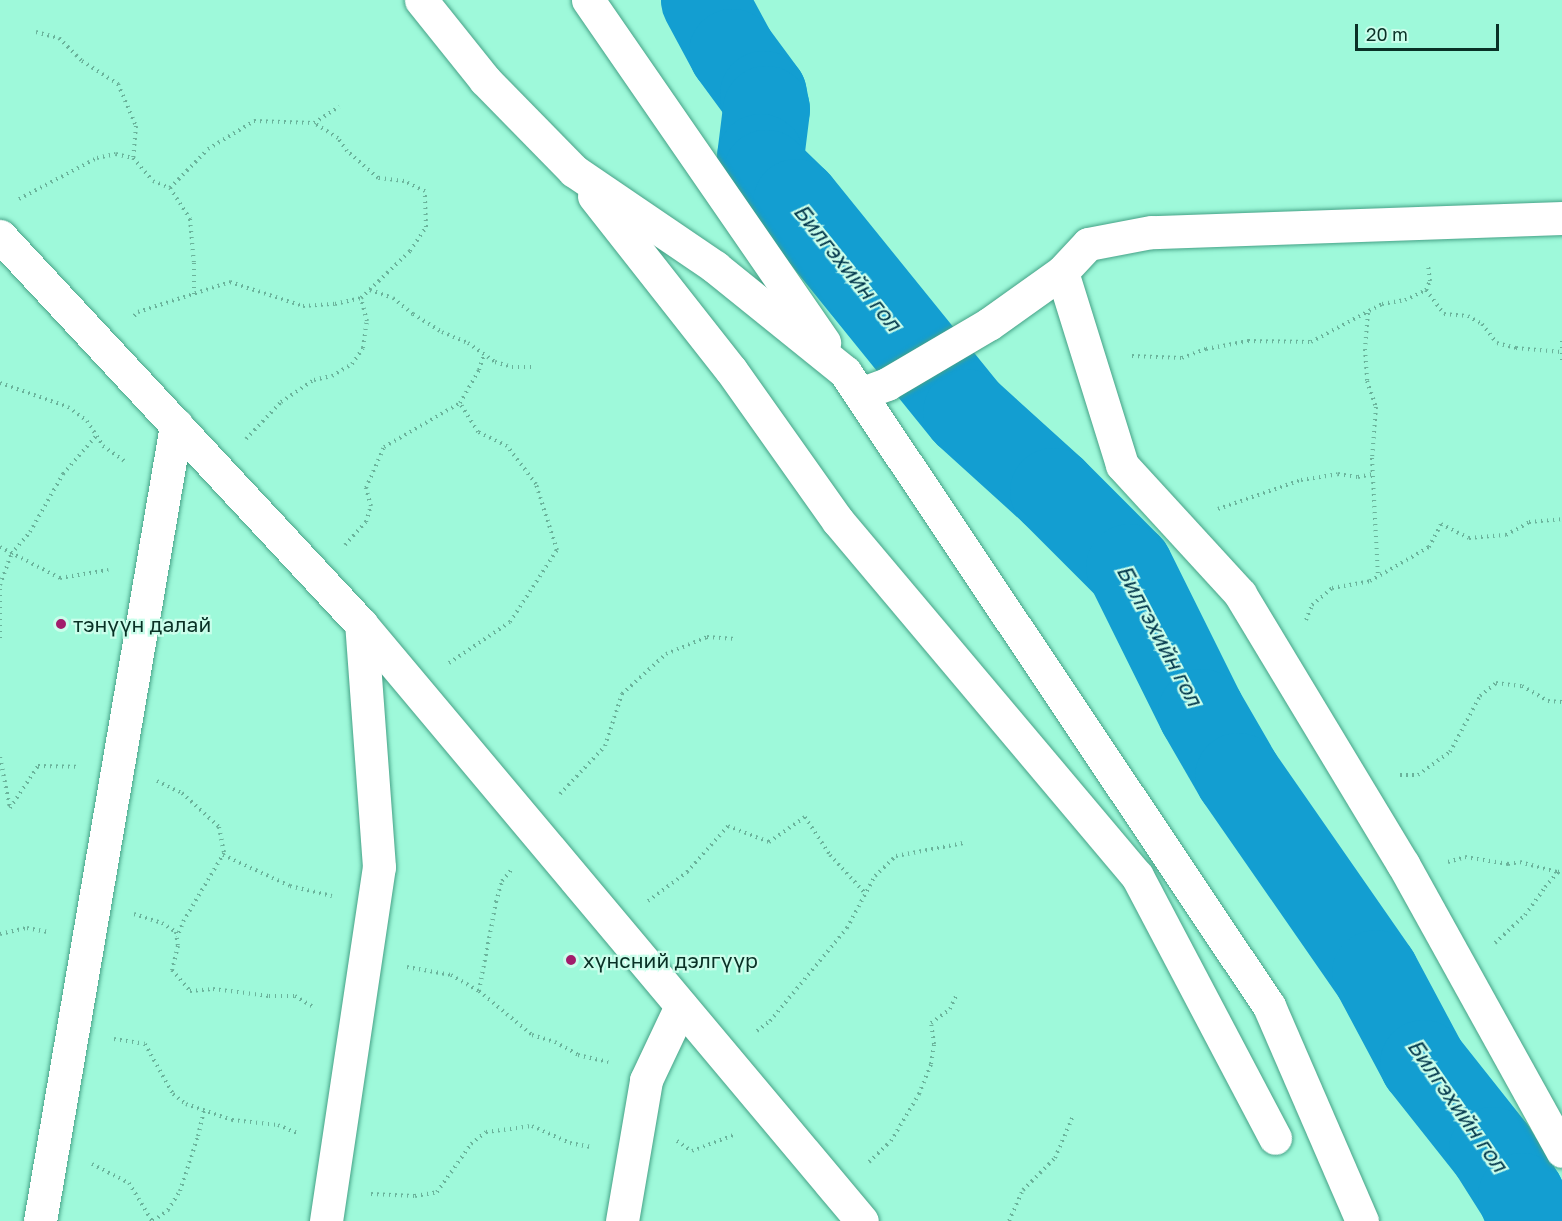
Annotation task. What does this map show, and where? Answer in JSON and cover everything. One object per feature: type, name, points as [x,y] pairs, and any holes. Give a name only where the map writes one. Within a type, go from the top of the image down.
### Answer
[{"type":"street","points":[[421,0],[485,80],[574,171],[731,369],[838,521],[1137,876],[1275,1138]]},
{"type":"street","points":[[588,0],[864,384],[1269,1006],[1362,1221]]},
{"type":"street","points":[[574,171],[715,267],[864,384]]},
{"type":"street","points":[[864,384],[989,324],[1062,272],[1088,244],[1151,232],[1562,218]]},
{"type":"street","points":[[2,248],[102,346],[361,624],[862,1221]]},
{"type":"street","points":[[1062,272],[1122,465],[1240,594],[1403,864],[1466,974],[1562,1151]]},
{"type":"street","points":[[40,1221],[176,425]]},
{"type":"street","points":[[326,1221],[379,867],[361,624]]},
{"type":"street","points":[[621,1221],[646,1080],[681,1006]]},
{"type":"path","points":[[36,32],[59,38],[82,61],[118,84],[136,126],[133,158]]},
{"type":"path","points":[[314,123],[339,107]]},
{"type":"path","points":[[102,346],[138,312],[230,282],[303,306],[335,304],[361,298],[410,251],[426,227],[425,191],[404,181],[378,178],[347,151],[338,138],[314,123],[254,121],[208,149],[170,188]]},
{"type":"path","points":[[13,205],[97,158],[116,154],[133,158],[153,181],[170,188],[190,219],[194,294]]},
{"type":"path","points":[[1090,361],[1132,356],[1182,358],[1206,349],[1248,342],[1311,342],[1382,304],[1405,300],[1426,290],[1430,281],[1425,223]]},
{"type":"path","points":[[370,290],[393,298],[420,318],[468,343],[495,362],[512,367],[531,367]]},
{"type":"path","points":[[1426,290],[1444,314],[1468,316],[1482,324],[1497,343],[1516,348],[1561,352]]},
{"type":"path","points":[[224,476],[248,436],[281,402],[314,380],[332,376],[352,364],[363,348],[367,321],[361,298]]},
{"type":"path","points":[[1368,313],[1365,350],[1366,381],[1376,407],[1373,474],[1378,575]]},
{"type":"path","points":[[1562,341],[1562,364]]},
{"type":"path","points":[[313,572],[354,537],[366,522],[371,506],[366,488],[384,447],[460,403],[476,378],[484,355]]},
{"type":"path","points":[[0,382],[68,407],[87,420],[104,446],[135,468],[167,478]]},
{"type":"path","points":[[420,694],[446,664],[510,622],[557,550],[536,484],[507,446],[478,432],[460,403]]},
{"type":"path","points":[[0,638],[0,587],[11,554],[30,532],[63,474],[96,435]]},
{"type":"path","points":[[1182,530],[1208,512],[1301,480],[1338,474],[1358,477],[1373,474]]},
{"type":"path","points":[[1276,653],[1301,634],[1312,605],[1332,588],[1370,581],[1429,547],[1441,524],[1469,538],[1506,535],[1529,522],[1562,519]]},
{"type":"path","points":[[0,547],[60,578],[111,570],[128,578],[149,580]]},
{"type":"path","points":[[479,991],[502,881],[520,860],[561,792],[605,746],[622,694],[666,654],[707,637],[736,639]]},
{"type":"path","points":[[1356,786],[1385,776],[1418,775],[1450,752],[1480,696],[1496,683],[1522,686],[1548,701],[1562,702]]},
{"type":"path","points":[[0,757],[10,808],[38,766],[79,767],[117,762],[182,793],[219,827],[223,855],[184,920],[177,937]]},
{"type":"path","points":[[616,929],[656,894],[687,873],[728,826],[769,842],[805,817],[830,855],[865,893]]},
{"type":"path","points":[[720,1053],[747,1038],[770,1021],[847,928],[874,876],[896,856],[964,843]]},
{"type":"path","points":[[223,855],[290,886],[333,896],[352,905],[373,907]]},
{"type":"path","points":[[1403,864],[1451,862],[1465,856],[1508,864],[1520,862],[1560,872],[1525,915],[1466,974]]},
{"type":"path","points":[[91,913],[106,909],[142,916],[162,923],[176,932],[178,946],[172,970],[190,992],[213,989],[269,996],[295,996],[336,1022],[355,1028]]},
{"type":"path","points":[[364,967],[430,970],[451,975],[479,991],[532,1035],[555,1042],[578,1054],[621,1065],[646,1080]]},
{"type":"path","points":[[840,1195],[862,1168],[891,1141],[904,1122],[931,1064],[934,1044],[931,1023],[951,1009],[957,994]]},
{"type":"path","points":[[72,1028],[105,1038],[145,1044],[173,1094],[186,1104],[232,1120],[278,1125],[301,1135],[340,1124]]},
{"type":"path","points":[[51,1156],[84,1159],[129,1183],[152,1221],[168,1210],[180,1191],[204,1110]]},
{"type":"path","points":[[1009,1221],[1023,1190],[1055,1158],[1073,1116]]},
{"type":"path","points":[[677,1141],[692,1151],[776,1119]]},
{"type":"path","points":[[385,1195],[415,1196],[437,1192],[471,1144],[486,1132],[532,1126],[580,1145],[600,1149],[634,1148]]},
{"type":"waterway","name":"Билгэхийн гол","points":[[704,0],[732,52],[763,94],[766,109],[760,157],[766,173],[796,202],[966,412],[1053,491],[1129,567],[1201,712],[1238,776],[1375,973],[1423,1063],[1492,1150],[1521,1196],[1531,1221]]},
{"type":"place","name":"тэнүүн далай","points":[[61,624]]},
{"type":"place","name":"хүнсний дэлгүүр","points":[[571,960]]}]
